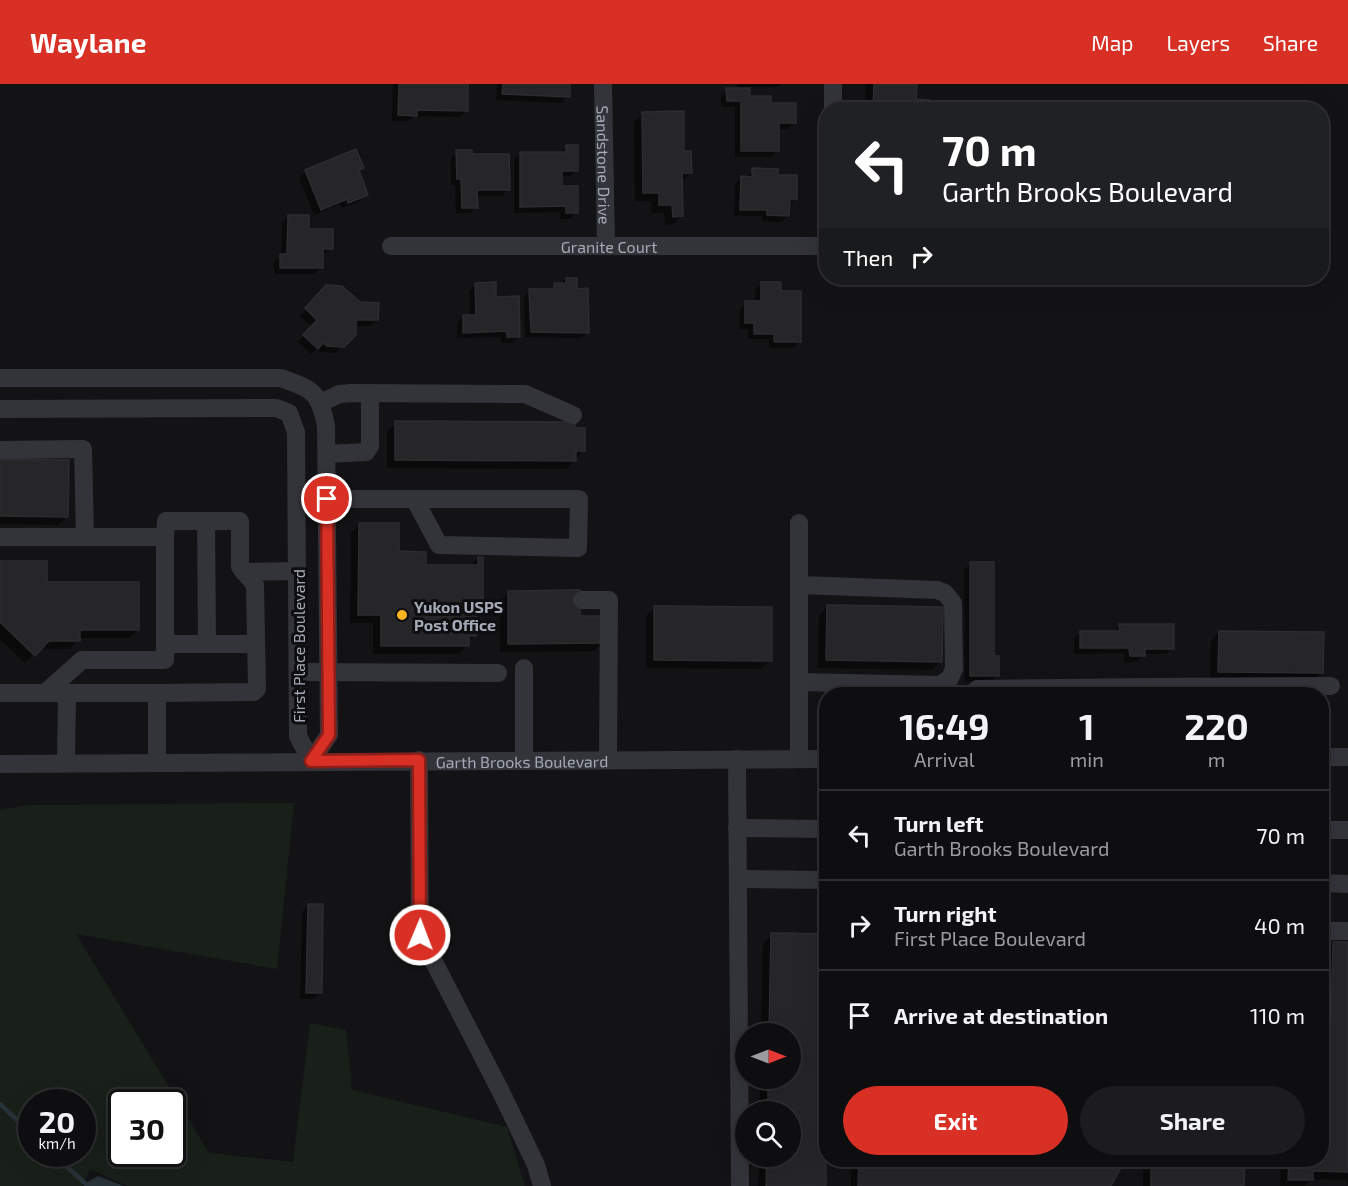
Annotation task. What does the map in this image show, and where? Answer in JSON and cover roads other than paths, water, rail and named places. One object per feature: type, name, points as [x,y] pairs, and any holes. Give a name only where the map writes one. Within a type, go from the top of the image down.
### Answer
[{"type":"street","name":"Sandstone Drive","points":[[603,84],[606,246]]},
{"type":"street","points":[[833,84],[833,102]]},
{"type":"street","name":"Granite Court","points":[[391,246],[819,246]]},
{"type":"street","points":[[0,378],[282,378],[312,390],[321,403],[339,394],[525,394],[573,415]]},
{"type":"street","points":[[57,378],[57,409]]},
{"type":"street","points":[[327,454],[366,452],[370,446],[370,393]]},
{"type":"street","name":"First Place Boulevard","points":[[0,409],[276,408],[289,413],[297,432],[298,736],[311,761],[329,735],[327,454],[326,426],[321,403]]},
{"type":"street","points":[[0,450],[84,450],[85,537]]},
{"type":"street","points":[[297,499],[579,499],[578,548],[438,545],[415,500]]},
{"type":"street","points":[[0,693],[45,693],[67,693],[157,693],[256,691],[255,585],[240,567],[240,521],[166,520],[164,660],[82,660],[45,693]]},
{"type":"street","points":[[206,520],[207,644]]},
{"type":"street","points":[[799,523],[799,759]]},
{"type":"street","points":[[0,537],[165,537]]},
{"type":"street","points":[[244,572],[297,571]]},
{"type":"street","points":[[799,585],[937,590],[945,593],[953,603],[954,658],[954,669],[950,678],[940,685],[799,682]]},
{"type":"street","points":[[582,600],[609,600],[608,760]]},
{"type":"street","points":[[166,644],[256,644]]},
{"type":"street","points":[[524,668],[524,760]]},
{"type":"street","points":[[298,672],[498,673]]},
{"type":"street","points":[[1295,687],[1331,686]]},
{"type":"street","points":[[66,763],[67,693]]},
{"type":"street","points":[[157,693],[157,762]]},
{"type":"street","points":[[1329,757],[1348,757]]},
{"type":"street","points":[[736,759],[740,1186]]},
{"type":"street","name":"Garth Brooks Boulevard","points":[[0,764],[819,759]]},
{"type":"street","points":[[419,760],[420,935],[501,1092],[536,1166],[542,1186]]},
{"type":"street","points":[[737,828],[819,829]]},
{"type":"street","points":[[1329,830],[1348,830]]},
{"type":"street","points":[[738,879],[819,880]]},
{"type":"street","points":[[1329,883],[1348,884]]},
{"type":"street","points":[[1329,931],[1348,931]]},
{"type":"waterway","points":[[0,1104],[18,1121]]},
{"type":"waterway","points":[[67,1167],[88,1186]]},
{"type":"place","name":"Yukon USPS Post Office","points":[[402,615]]}]
